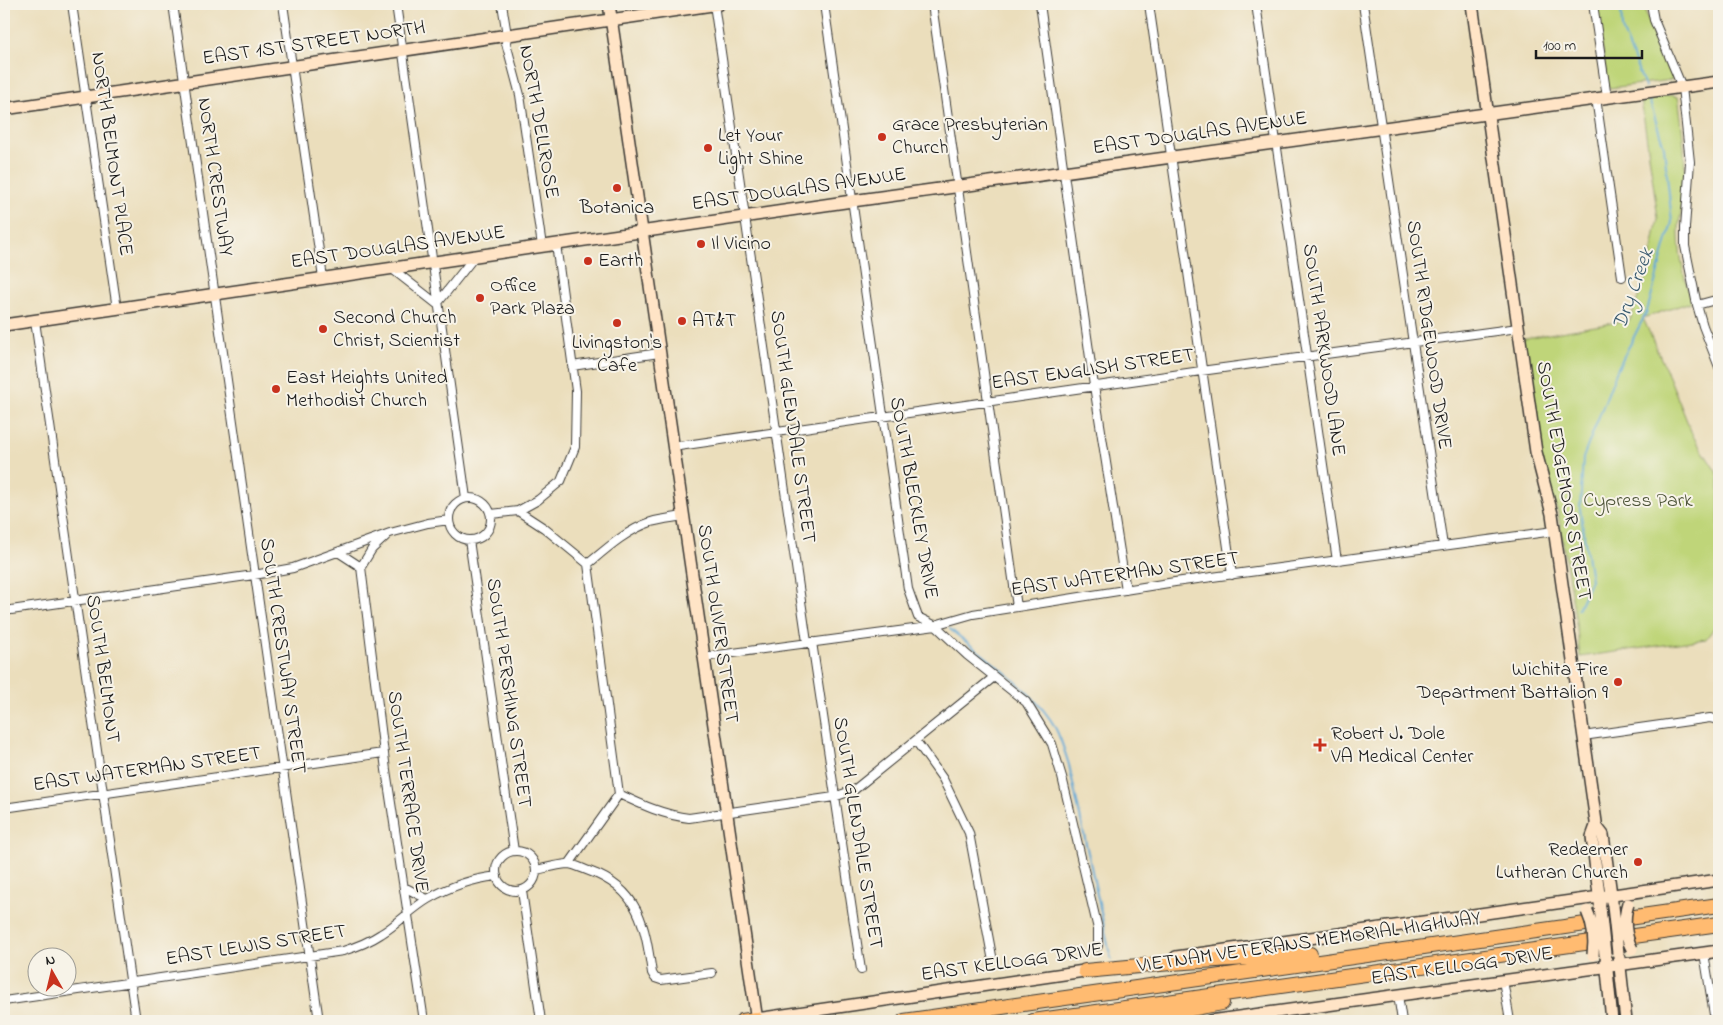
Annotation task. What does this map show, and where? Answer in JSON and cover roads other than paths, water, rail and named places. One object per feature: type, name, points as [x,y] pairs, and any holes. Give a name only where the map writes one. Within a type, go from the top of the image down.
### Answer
[{"type":"highway","name":"VIETNAM VETERANS MEMORIAL HIGHWAY","points":[[904,1021],[1719,903]]},
{"type":"highway","name":"VIETNAM VETERANS MEMORIAL HIGHWAY","points":[[1033,1021],[1650,933],[1719,925]]},
{"type":"highway","points":[[1085,971],[1171,963],[1282,957],[1462,941]]},
{"type":"highway","points":[[1126,1021],[1400,969]]},
{"type":"main road","name":"SOUTH OLIVER STREET","points":[[609,4],[726,813],[752,1021]]},
{"type":"main road","name":"EAST 1ST STREET NORTH","points":[[4,108],[719,4]]},
{"type":"main road","name":"SOUTH EDGEMOOR STREET","points":[[1472,4],[1536,452],[1554,531],[1596,826],[1603,835],[1626,1021]]},
{"type":"main road","name":"EAST DOUGLAS AVENUE","points":[[4,325],[852,201],[1719,82]]},
{"type":"main road","name":"SOUTH EDGEMOOR STREET","points":[[1596,826],[1592,836],[1612,1021]]},
{"type":"main road","name":"EAST KELLOGG DRIVE","points":[[752,1021],[1240,947],[1565,901],[1600,902],[1652,889],[1719,880]]},
{"type":"main road","points":[[1650,960],[1639,955],[1628,942],[1625,912],[1628,904],[1636,897],[1652,889]]},
{"type":"main road","points":[[1565,901],[1587,911],[1591,919],[1593,955],[1589,962],[1577,970]]},
{"type":"main road","name":"EAST KELLOGG DRIVE","points":[[1210,1021],[1606,966],[1619,958],[1650,960],[1719,951]]},
{"type":"main road","points":[[784,1021],[795,1014]]},
{"type":"street","name":"NORTH BELMONT PLACE","points":[[72,4],[117,308]]},
{"type":"street","name":"NORTH CRESTWAY","points":[[173,4],[214,294]]},
{"type":"street","points":[[282,4],[323,278]]},
{"type":"street","points":[[396,4],[466,498]]},
{"type":"street","name":"NORTH DELLROSE","points":[[502,4],[507,35],[506,43],[520,96],[542,246]]},
{"type":"street","name":"SOUTH GLENDALE STREET","points":[[714,4],[744,217],[861,970]]},
{"type":"street","name":"SOUTH BLECKLEY DRIVE","points":[[824,4],[908,589],[918,617],[936,626],[994,677],[1026,702],[1052,744],[1062,777],[1098,929],[1098,946]]},
{"type":"street","points":[[932,4],[1017,607]]},
{"type":"street","points":[[1040,4],[1094,386],[1126,590]]},
{"type":"street","points":[[1149,4],[1232,575]]},
{"type":"street","name":"SOUTH PARKWOOD LANE","points":[[1256,4],[1337,561]]},
{"type":"street","name":"SOUTH RIDGEWOOD DRIVE","points":[[1363,4],[1443,546]]},
{"type":"street","points":[[1593,4],[1622,277]]},
{"type":"street","points":[[1651,4],[1654,20],[1682,86],[1690,162],[1685,246],[1697,305],[1719,367]]},
{"type":"street","points":[[491,514],[518,511],[538,500],[561,482],[574,447],[576,392],[556,244]]},
{"type":"street","points":[[438,304],[475,256]]},
{"type":"street","points":[[391,268],[438,304]]},
{"type":"street","name":"SOUTH CRESTWAY STREET","points":[[214,294],[319,1021]]},
{"type":"street","points":[[1697,305],[1719,299]]},
{"type":"street","name":"SOUTH BELMONT","points":[[35,320],[136,1021]]},
{"type":"street","name":"EAST ENGLISH STREET","points":[[672,447],[1307,356],[1518,328]]},
{"type":"street","points":[[572,366],[659,353]]},
{"type":"street","points":[[466,498],[477,498],[483,502],[491,514],[490,526],[486,533],[480,537],[469,540],[460,537],[450,527],[450,511],[460,500],[466,498]]},
{"type":"street","points":[[518,511],[544,528],[588,564],[619,794],[568,864]]},
{"type":"street","points":[[588,564],[632,531],[652,522],[683,516]]},
{"type":"street","points":[[4,610],[293,568],[390,533],[428,523],[449,520]]},
{"type":"street","name":"EAST WATERMAN STREET","points":[[703,657],[936,626],[973,614],[1126,590],[1554,531]]},
{"type":"street","points":[[338,552],[361,567],[372,549],[390,533]]},
{"type":"street","name":"SOUTH PERSHING STREET","points":[[469,540],[514,850]]},
{"type":"street","name":"SOUTH TERRACE DRIVE","points":[[361,567],[384,753],[424,1021]]},
{"type":"street","points":[[619,794],[657,811],[689,818],[834,797],[854,790],[994,677]]},
{"type":"street","points":[[1583,736],[1710,718],[1719,720]]},
{"type":"street","points":[[916,740],[943,778],[969,833],[992,956]]},
{"type":"street","name":"EAST WATERMAN STREET","points":[[4,808],[103,792],[384,753]]},
{"type":"street","points":[[514,850],[531,858],[536,870],[533,882],[522,891],[510,890],[504,887],[499,882],[497,876],[499,862],[503,856],[514,850]]},
{"type":"street","points":[[536,870],[568,864],[599,875],[624,892],[643,922],[652,973],[655,978],[660,980],[712,973]]},
{"type":"street","name":"EAST LEWIS STREET","points":[[4,1001],[343,952],[365,944],[383,933],[427,899],[466,881],[497,876]]},
{"type":"street","points":[[404,887],[427,899]]},
{"type":"street","points":[[522,891],[541,1021]]},
{"type":"street","points":[[1704,953],[1715,1021]]},
{"type":"street","points":[[1504,980],[1510,1021]]},
{"type":"street","points":[[1398,995],[1402,1021]]},
{"type":"waterway","name":"Dry Creek","points":[[1621,4],[1622,29],[1645,87]]},
{"type":"waterway","name":"Dry Creek","points":[[1578,609],[1591,580],[1580,509],[1583,458],[1617,370],[1647,311],[1672,222],[1664,147],[1648,96]]},
{"type":"waterway","points":[[950,629],[1017,682],[1040,706],[1056,729],[1069,765],[1111,959]]},
{"type":"place","name":"Grace Presbyterian Church","points":[[882,137]]},
{"type":"place","name":"Let Your Light Shine","points":[[708,148]]},
{"type":"place","name":"Botanica","points":[[617,188]]},
{"type":"place","name":"Il Vicino","points":[[701,244]]},
{"type":"place","name":"Earth","points":[[588,261]]},
{"type":"place","name":"Office Park Plaza","points":[[480,298]]},
{"type":"place","name":"AT&T","points":[[682,321]]},
{"type":"place","name":"Livingston's Cafe","points":[[617,323]]},
{"type":"place","name":"Second Church Christ, Scientist","points":[[323,329]]},
{"type":"place","name":"East Heights United Methodist Church","points":[[276,389]]},
{"type":"place","name":"Wichita Fire Department Battalion 9","points":[[1618,682]]},
{"type":"place","name":"Robert J. Dole VA Medical Center","points":[[1320,745]]},
{"type":"place","name":"Redeemer Lutheran Church","points":[[1638,862]]},
{"type":"park label","name":"Cypress Park","points":[[1638,501]]}]
